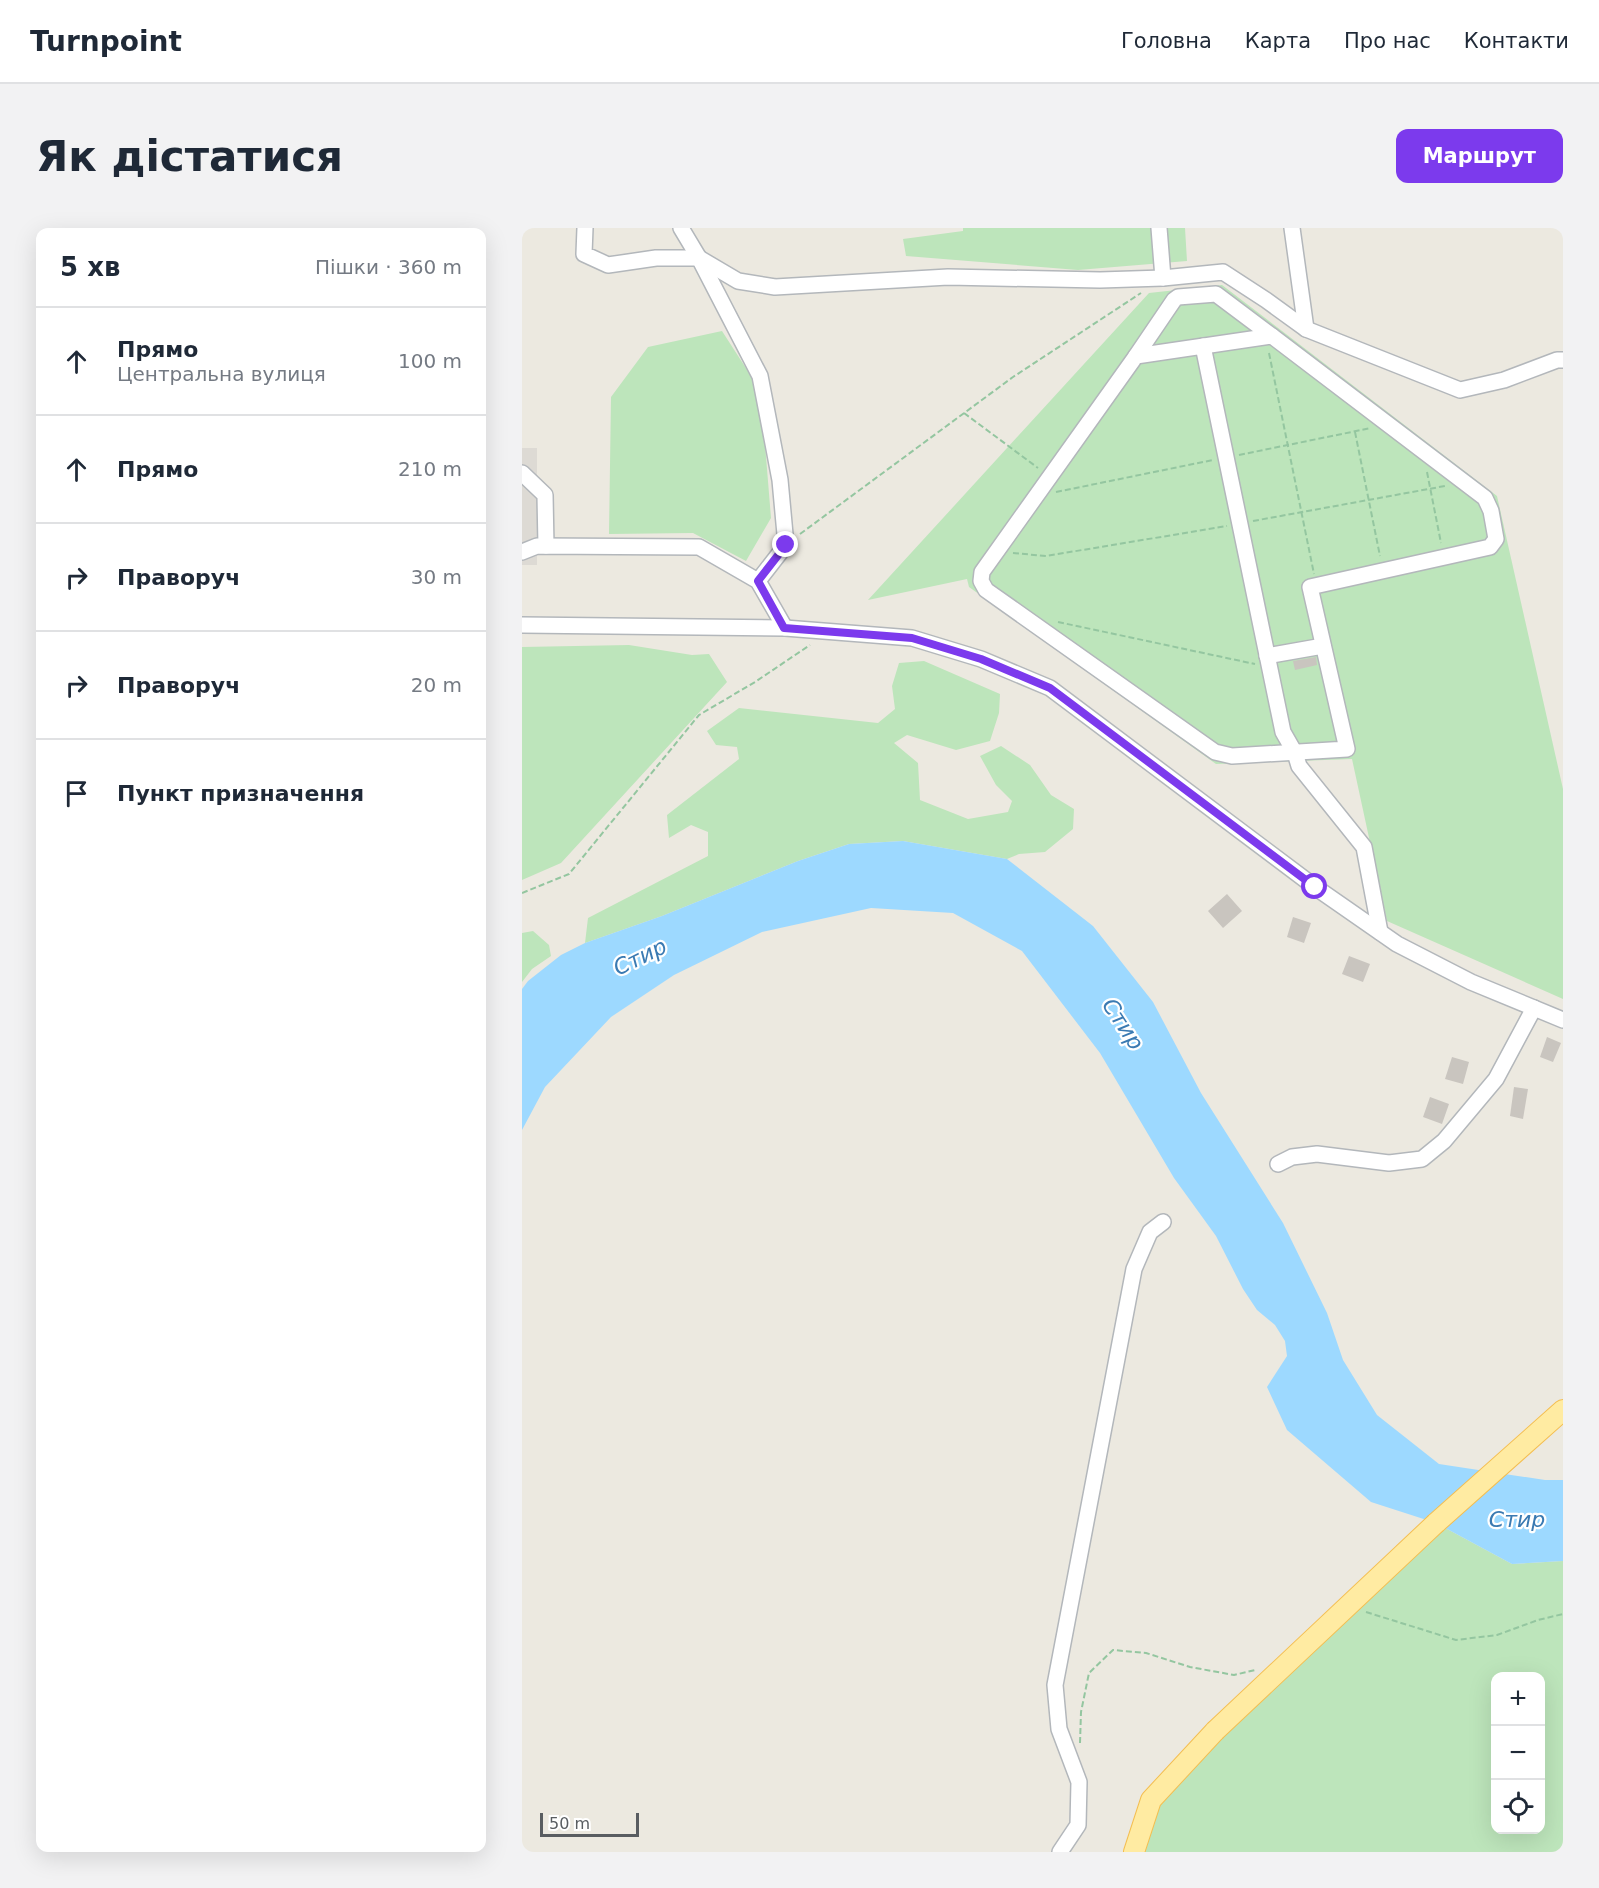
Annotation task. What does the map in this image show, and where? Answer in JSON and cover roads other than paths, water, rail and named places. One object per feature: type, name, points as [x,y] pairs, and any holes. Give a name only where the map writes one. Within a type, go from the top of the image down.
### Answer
[{"type":"main road","points":[[1134,1852],[1151,1800],[1215,1731],[1436,1523],[1563,1410]]},
{"type":"street","points":[[585,228],[584,254],[608,265],[656,258],[699,258],[738,281],[775,287],[948,277],[1163,279],[1223,272],[1306,329],[1460,390],[1504,380],[1557,360],[1563,360]]},
{"type":"street","points":[[681,228],[760,376],[780,480],[786,545],[758,581]]},
{"type":"street","points":[[1159,228],[1163,279]]},
{"type":"street","points":[[1292,228],[1306,329]]},
{"type":"street","points":[[1216,294],[1269,336],[1485,498],[1491,511],[1496,539],[1490,547],[1310,586],[1347,749],[1232,756],[1215,752],[986,590],[981,581],[982,572],[1174,300],[1178,297],[1216,294]]},
{"type":"street","points":[[1136,356],[1269,336]]},
{"type":"street","points":[[1203,346],[1283,732],[1295,753],[1299,766],[1364,847],[1380,932]]},
{"type":"street","points":[[522,473],[545,495],[546,546]]},
{"type":"street","points":[[522,552],[537,546],[699,548],[758,581],[784,628]]},
{"type":"street","points":[[522,625],[784,628],[912,638],[981,659],[1050,688],[1315,887],[1397,944],[1470,982],[1563,1020]]},
{"type":"street","points":[[1269,662],[1323,646]]},
{"type":"street","points":[[1278,1164],[1292,1157],[1317,1154],[1389,1163],[1422,1159],[1444,1141],[1496,1079],[1534,1008]]},
{"type":"street","points":[[1060,1852],[1078,1825],[1079,1782],[1059,1729],[1055,1685],[1134,1269],[1150,1232],[1163,1222]]},
{"type":"water","name":"Стир","points":[[903,841],[1007,859],[1093,926],[1153,1002],[1201,1093],[1283,1223],[1327,1313],[1343,1360],[1377,1415],[1439,1464],[1545,1480],[1563,1480],[1563,1561],[1512,1564],[1436,1523],[1371,1502],[1287,1430],[1267,1387],[1287,1356],[1285,1341],[1275,1325],[1257,1310],[1243,1289],[1216,1236],[1174,1178],[1100,1053],[1022,951],[953,913],[871,908],[762,932],[674,975],[611,1017],[545,1087],[522,1130],[522,989],[528,981],[561,955],[585,943],[662,916],[798,861],[849,844]]}]
